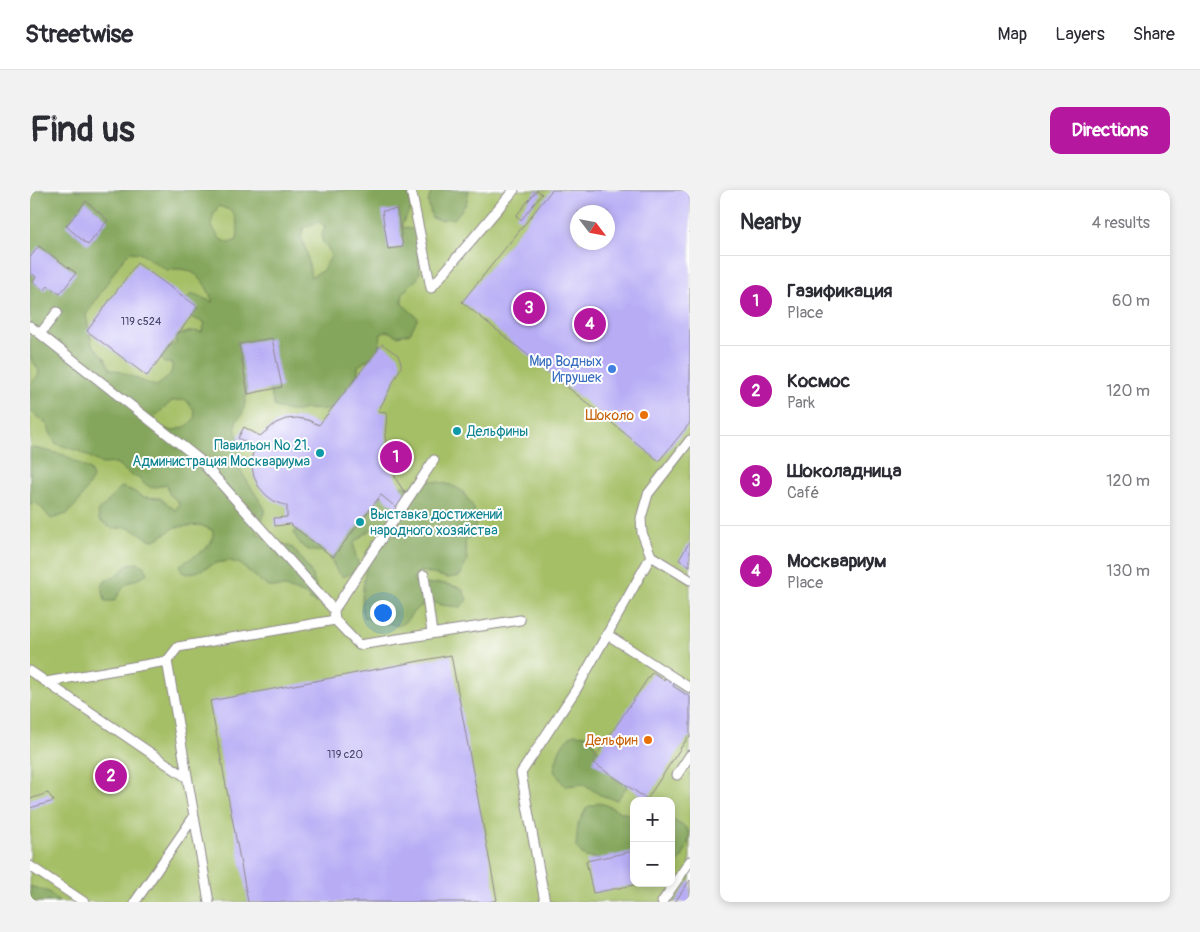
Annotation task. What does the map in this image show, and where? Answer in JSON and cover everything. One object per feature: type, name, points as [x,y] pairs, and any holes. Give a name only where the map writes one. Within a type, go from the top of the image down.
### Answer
[{"type":"lane","points":[[411,190],[431,288],[514,190]]},
{"type":"lane","points":[[40,334],[57,312]]},
{"type":"lane","points":[[30,326],[199,459],[334,610],[335,620],[359,645],[520,620]]},
{"type":"lane","points":[[690,440],[648,494],[641,518],[642,533],[651,556],[690,580]]},
{"type":"lane","points":[[334,610],[434,460]]},
{"type":"lane","points":[[545,902],[521,773],[577,688],[651,556]]},
{"type":"lane","points":[[424,575],[432,634]]},
{"type":"lane","points":[[46,682],[167,661],[178,647],[335,620]]},
{"type":"lane","points":[[608,635],[690,688]]},
{"type":"lane","points":[[167,661],[209,902]]},
{"type":"lane","points":[[30,671],[186,777]]},
{"type":"lane","points":[[677,775],[690,755]]},
{"type":"lane","points":[[135,902],[193,818]]},
{"type":"lane","points":[[662,902],[690,861]]},
{"type":"lane","points":[[30,866],[84,902]]},
{"type":"green space","name":"Выставка достижений народного хозяйства","points":[[30,190],[690,190],[690,902],[30,902]]},
{"type":"green space","points":[[30,190],[408,190],[411,209],[402,227],[414,230],[422,239],[418,250],[420,272],[417,279],[403,293],[402,300],[402,304],[418,318],[410,333],[397,336],[388,331],[381,334],[378,353],[358,366],[358,373],[339,407],[327,410],[305,409],[289,411],[275,407],[269,389],[252,370],[245,379],[245,400],[242,414],[236,424],[240,448],[234,461],[265,509],[263,518],[257,527],[258,534],[293,548],[311,572],[319,596],[316,603],[309,599],[308,596],[285,587],[268,587],[240,564],[230,561],[216,563],[187,574],[182,572],[180,565],[197,555],[212,541],[212,530],[200,525],[176,527],[155,540],[148,539],[126,527],[113,529],[99,520],[98,511],[121,487],[143,497],[160,498],[175,510],[179,505],[178,501],[169,494],[167,484],[152,488],[143,483],[139,477],[132,476],[116,463],[102,464],[81,452],[55,443],[46,423],[30,411],[30,384],[38,376],[39,371],[30,356]],"holes":[[[219,206],[232,211],[237,225],[237,240],[229,243],[220,239],[211,225],[214,213]],[[319,222],[325,226],[322,241],[328,248],[331,257],[322,271],[311,277],[307,253],[301,236],[304,227]],[[130,252],[140,253],[167,270],[176,269],[191,272],[202,280],[213,302],[192,294],[183,302],[186,315],[205,323],[202,332],[192,331],[176,336],[176,343],[165,350],[160,356],[164,363],[172,363],[172,371],[163,382],[156,386],[110,369],[105,358],[92,344],[86,315],[122,260]],[[186,400],[194,410],[195,418],[187,426],[172,431],[159,426],[154,417],[172,401]]]},
{"type":"green space","points":[[436,190],[469,190],[466,204],[454,219],[441,220],[432,218],[428,202],[431,192]]},
{"type":"green space","points":[[30,447],[64,455],[90,470],[93,478],[79,501],[67,514],[51,519],[35,502],[30,506]]},
{"type":"green space","points":[[418,480],[433,481],[460,490],[471,504],[476,520],[473,531],[465,542],[467,561],[460,576],[448,578],[421,571],[414,576],[414,582],[421,585],[441,583],[462,588],[467,600],[460,607],[441,605],[429,601],[415,610],[399,626],[367,619],[363,617],[362,604],[366,553],[375,543],[396,536],[402,526],[397,521],[385,524],[369,531],[354,543],[359,566],[352,573],[343,577],[334,566],[330,551],[308,550],[301,544],[294,533],[302,523],[388,485],[412,487]]},
{"type":"green space","points":[[137,563],[145,567],[147,573],[141,578],[128,583],[114,601],[105,601],[102,586],[105,581],[118,574],[129,564]]},
{"type":"green space","points":[[574,734],[587,735],[591,738],[596,747],[631,781],[617,800],[600,795],[584,784],[565,786],[554,771],[562,745]]},
{"type":"green space","points":[[599,803],[630,814],[630,859],[615,861],[585,857],[576,847],[578,824],[587,807]]},
{"type":"green space","points":[[675,821],[685,827],[690,834],[679,862],[675,865]]},
{"type":"green space","points":[[30,886],[49,892],[59,902],[30,902]]},
{"type":"building","points":[[537,190],[542,194],[521,220],[516,216]]},
{"type":"building","points":[[552,190],[690,190],[690,423],[659,461],[462,302]]},
{"type":"building","points":[[86,201],[108,220],[88,245],[66,226]]},
{"type":"building","points":[[397,209],[403,247],[388,249],[382,211]]},
{"type":"building","points":[[39,246],[76,273],[60,294],[48,286],[44,291],[33,282],[36,277],[30,272],[30,257]]},
{"type":"building","points":[[137,263],[198,307],[147,376],[87,331]]},
{"type":"building","points":[[272,338],[282,387],[248,394],[239,344]]},
{"type":"building","name":"Павильон № 21. Администрация Москвариума","points":[[382,344],[398,355],[401,363],[401,367],[378,412],[387,413],[385,436],[388,457],[396,479],[408,498],[399,510],[381,495],[333,557],[290,524],[275,526],[274,518],[287,517],[287,506],[274,501],[259,487],[252,467],[252,456],[255,447],[238,438],[244,427],[260,436],[276,423],[286,419],[308,420],[319,425]]},
{"type":"building","points":[[690,541],[690,566],[679,560]]},
{"type":"building","points":[[451,655],[497,900],[488,902],[248,902],[210,701]]},
{"type":"building","points":[[652,672],[664,680],[666,676],[675,682],[673,686],[690,697],[690,738],[688,737],[648,797],[644,797],[592,762]]},
{"type":"building","points":[[48,793],[54,801],[30,808],[30,799]]},
{"type":"building","points":[[630,852],[630,886],[593,893],[586,861]]},
{"type":"building","points":[[690,880],[690,902],[675,902]]},
{"type":"place","name":"Шоколадница","points":[[529,308]]},
{"type":"place","name":"Москвариум","points":[[590,324]]},
{"type":"place","name":"Мир Водных Игрушек","points":[[612,369]]},
{"type":"place","name":"Шоколо","points":[[644,415]]},
{"type":"place","name":"Дельфины","points":[[457,431]]},
{"type":"place","name":"Павильон № 21. Администрация Москвариума","points":[[320,453]]},
{"type":"place","name":"Газификация","points":[[396,457]]},
{"type":"place","name":"Выставка достижений народного хозяйства","points":[[360,522]]},
{"type":"place","name":"Дельфин","points":[[648,740]]},
{"type":"place","name":"Космос","points":[[111,776]]}]
